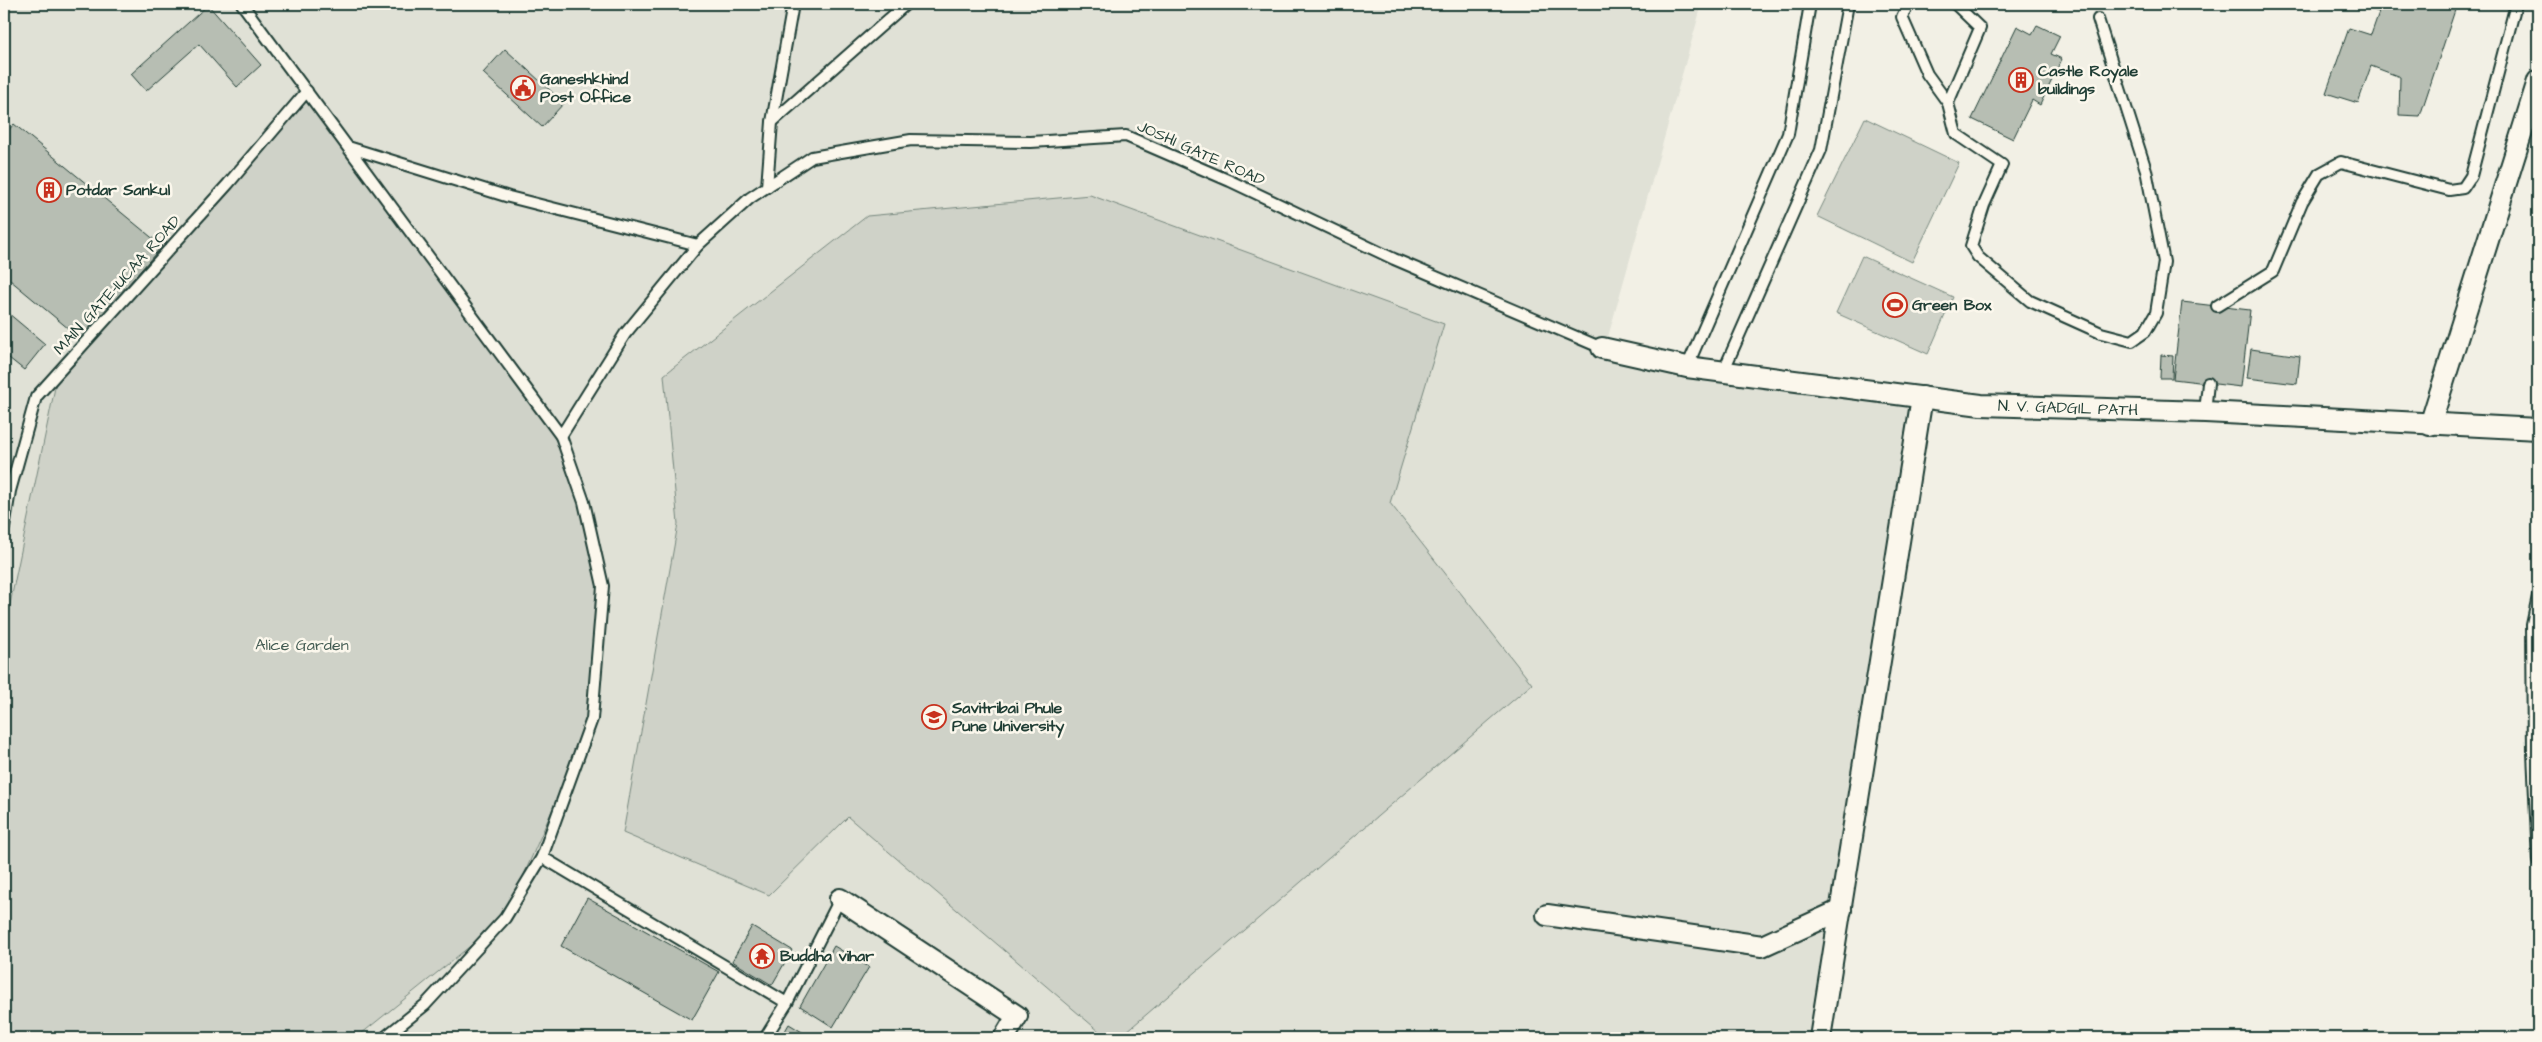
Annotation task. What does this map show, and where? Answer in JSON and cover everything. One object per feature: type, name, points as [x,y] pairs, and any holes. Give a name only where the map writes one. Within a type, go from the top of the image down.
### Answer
[{"type":"street","points":[[2430,425],[2538,81]]},
{"type":"street","name":"N. V. GADGIL PATH","points":[[1602,348],[1687,367],[1981,405],[2205,412],[2430,425],[2538,429]]},
{"type":"street","points":[[1820,1038],[1922,397]]},
{"type":"street","points":[[840,899],[1017,1016],[1004,1038]]},
{"type":"street","points":[[1547,915],[1762,946],[1841,910]]},
{"type":"lane","points":[[242,4],[561,436],[584,502],[603,586],[592,720],[542,857],[504,918],[425,1005],[384,1038]]},
{"type":"lane","points":[[767,187],[772,122],[793,4]]},
{"type":"lane","points":[[772,122],[906,4]]},
{"type":"lane","points":[[1687,367],[1788,134],[1810,4]]},
{"type":"lane","points":[[1723,372],[1821,150],[1848,4]]},
{"type":"lane","points":[[1908,4],[1902,17],[1927,74],[1948,103],[1956,134],[2002,165],[1984,205],[1971,246],[1978,257],[2030,301],[2101,333],[2132,341],[2145,332],[2156,314],[2164,262],[2146,170],[2098,19]]},
{"type":"lane","points":[[1948,103],[1980,28],[1972,18],[1955,4]]},
{"type":"lane","points":[[2217,306],[2273,271],[2279,262],[2302,202],[2319,174],[2329,167],[2341,162],[2449,190],[2463,188],[2471,176],[2516,4]]},
{"type":"lane","name":"MAIN GATE-IUCAA ROAD","points":[[4,528],[7,495],[36,397],[228,184],[306,91]]},
{"type":"lane","name":"JOSHI GATE ROAD","points":[[561,436],[625,334],[698,246],[750,198],[812,157],[911,140],[1031,142],[1126,136],[1230,181],[1394,259],[1602,348]]},
{"type":"lane","points":[[348,147],[509,197],[698,246]]},
{"type":"lane","points":[[2205,412],[2208,383]]},
{"type":"lane","points":[[2538,596],[2532,624],[2533,753],[2538,861]]},
{"type":"lane","points":[[542,857],[787,1003]]},
{"type":"lane","points":[[764,1038],[787,1003],[840,899]]},
{"type":"shaded area","name":"Savitribai Phule Pune University","points":[[4,4],[1702,4],[1604,351],[1922,397],[1808,1038],[4,1038]]},
{"type":"green space","name":"Alice Garden","points":[[307,91],[561,436],[603,586],[592,719],[505,918],[356,1038],[4,1038],[4,633],[58,373]]},
{"type":"green space","points":[[1865,118],[1959,163],[1912,262],[1817,216]]},
{"type":"green space","points":[[1090,195],[1444,324],[1390,503],[1532,684],[1119,1038],[1107,1038],[848,817],[769,895],[623,833],[678,524],[664,375],[867,216]]},
{"type":"green space","name":"Green Box","points":[[1862,256],[1953,297],[1928,354],[1836,313]]},
{"type":"building","points":[[2354,4],[2457,4],[2420,116],[2399,115],[2400,77],[2371,66],[2358,103],[2326,93],[2349,28],[2371,35],[2379,12]]},
{"type":"building","points":[[208,5],[261,65],[237,87],[199,44],[146,91],[131,74]]},
{"type":"building","name":"Castle Royale buildings","points":[[2037,25],[2060,36],[2051,54],[2062,59],[2040,105],[2032,100],[2013,139],[1972,119],[2017,26],[2032,34]]},
{"type":"building","name":"Ganeshkhind Post Office","points":[[505,49],[564,103],[542,127],[483,73]]},
{"type":"building","name":"Potdar Sankul","points":[[14,124],[162,246],[81,339],[4,275],[4,135]]},
{"type":"building","points":[[2182,302],[2250,310],[2241,387],[2173,379]]},
{"type":"building","points":[[8,313],[45,344],[24,370],[4,354],[4,318]]},
{"type":"building","points":[[2251,349],[2300,356],[2297,384],[2247,378]]},
{"type":"building","points":[[2161,355],[2173,356],[2172,378],[2160,378]]},
{"type":"building","points":[[587,898],[719,972],[692,1020],[561,946]]},
{"type":"building","name":"Buddha vihar","points":[[752,926],[792,950],[772,985],[732,961]]},
{"type":"building","points":[[834,946],[869,967],[833,1027],[800,1006]]},
{"type":"building","points":[[789,1024],[812,1038],[781,1038]]},
{"type":"place","name":"Castle Royale buildings","points":[[2021,80]]},
{"type":"place","name":"Ganeshkhind Post Office","points":[[523,88]]},
{"type":"place","name":"Potdar Sankul","points":[[49,190]]},
{"type":"place","name":"Green Box","points":[[1895,305]]},
{"type":"place","name":"Savitribai Phule Pune University","points":[[934,717]]},
{"type":"place","name":"Buddha vihar","points":[[762,956]]}]
